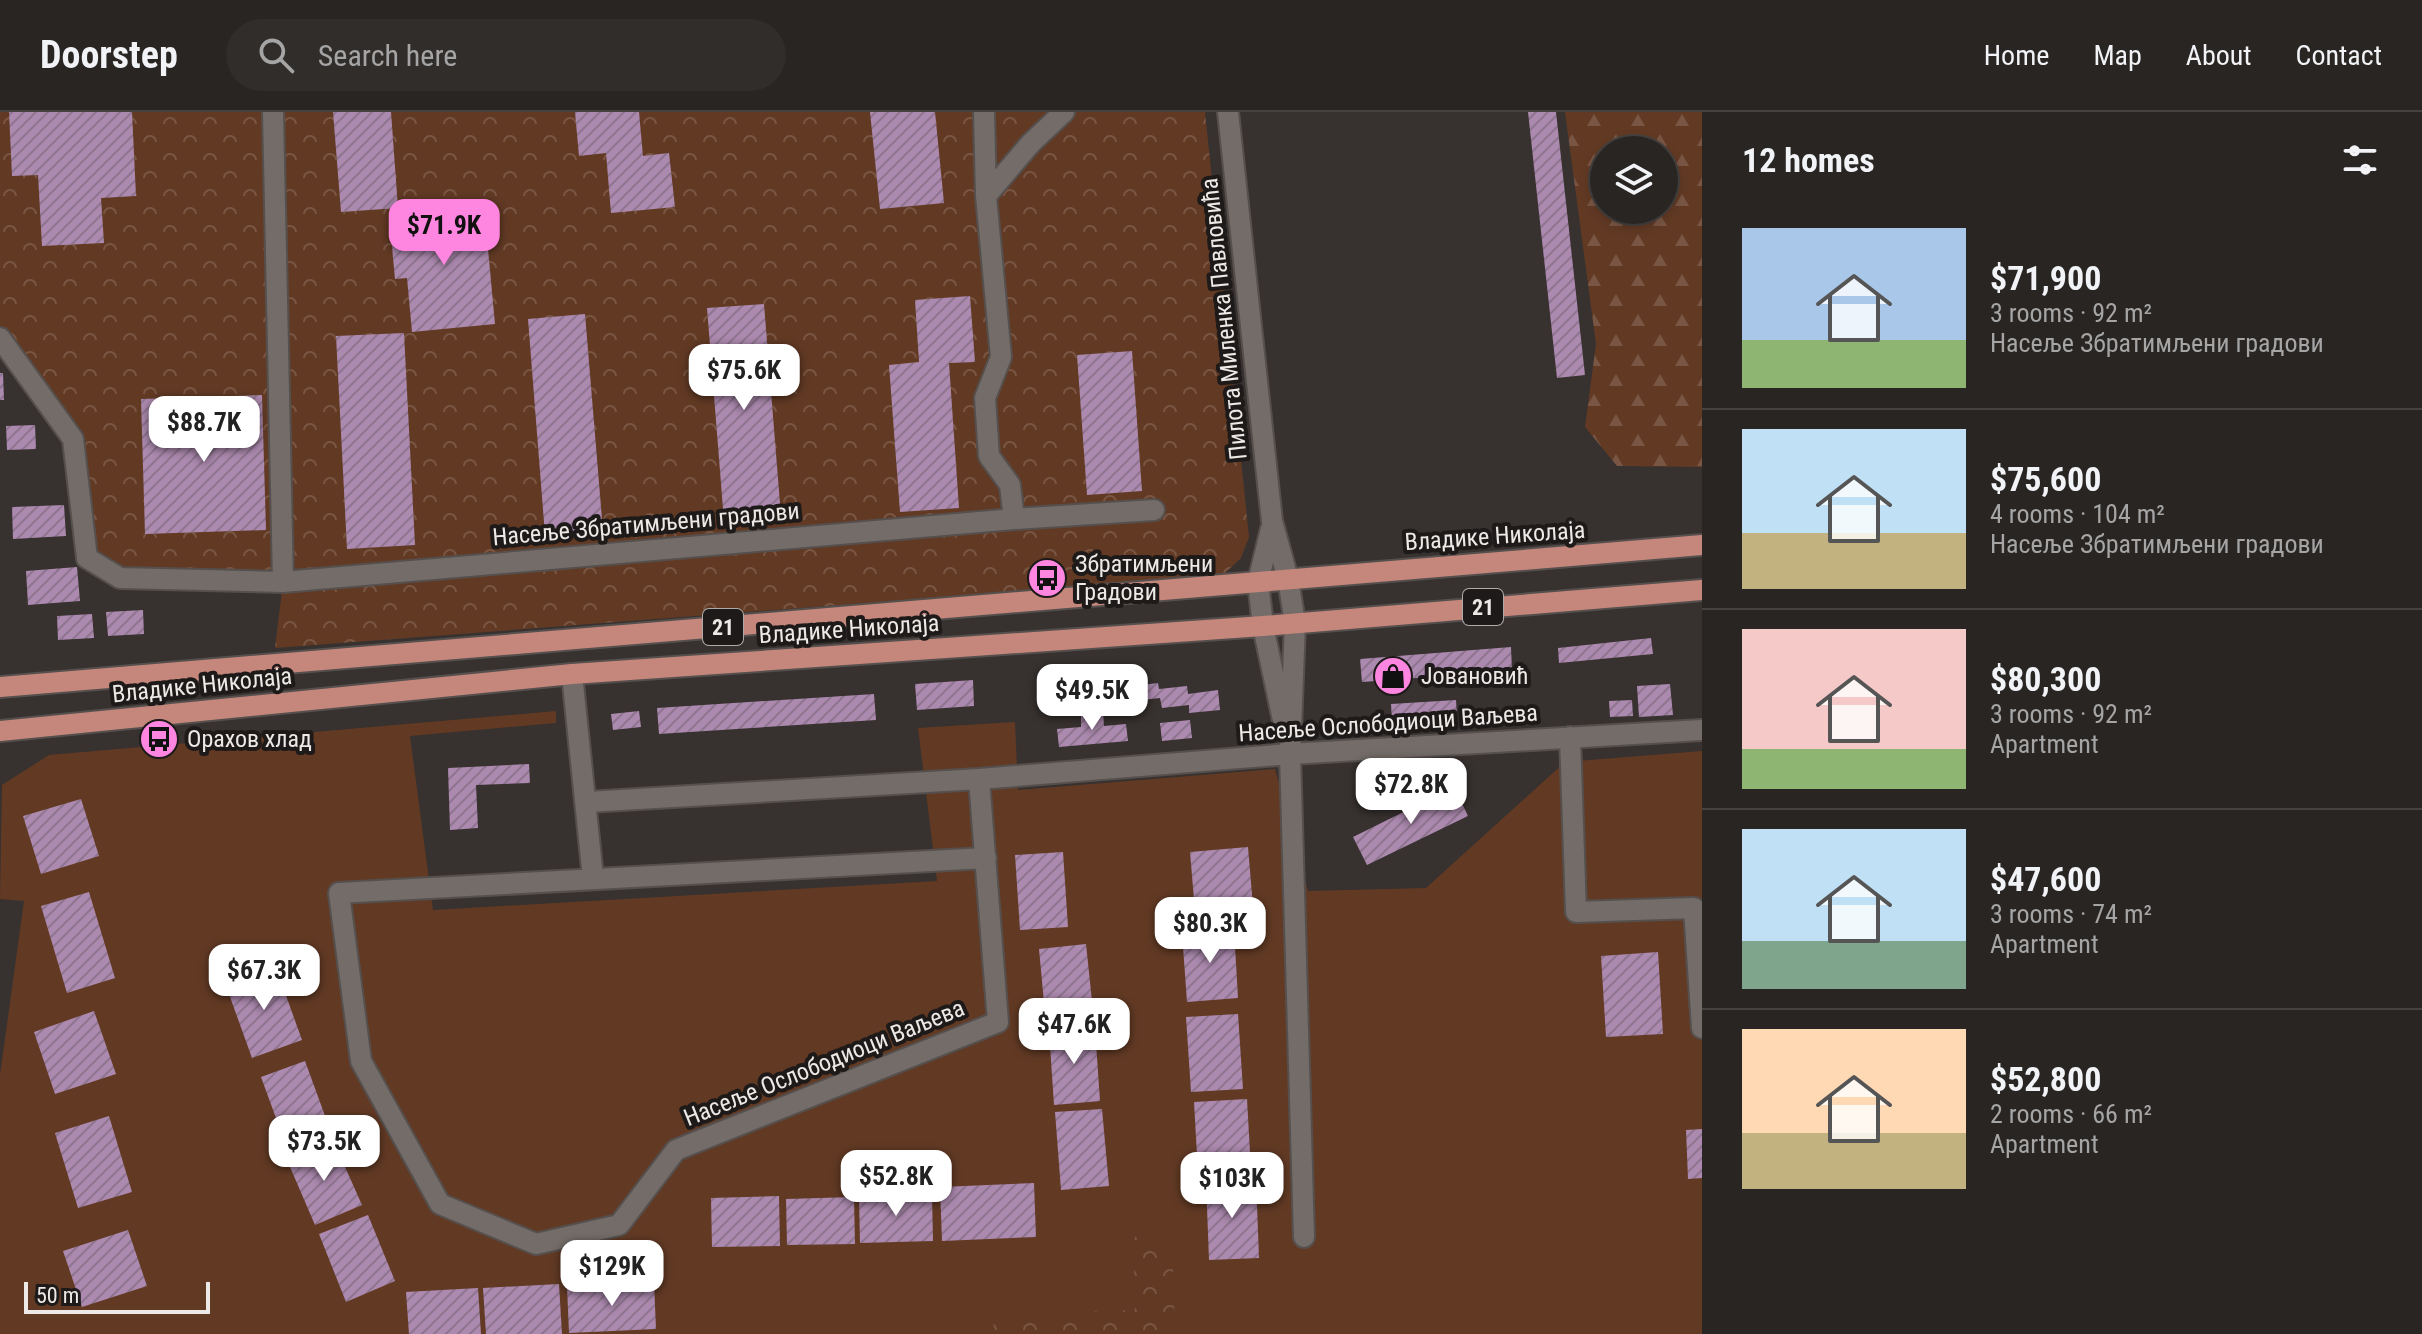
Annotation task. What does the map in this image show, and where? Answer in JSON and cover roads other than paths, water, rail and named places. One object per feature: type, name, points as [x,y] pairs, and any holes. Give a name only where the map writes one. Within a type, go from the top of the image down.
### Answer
[{"type":"main road","name":"Владике Николаја","points":[[0,687],[1702,545]]},
{"type":"main road","name":"Владике Николаја","points":[[0,731],[572,674],[1263,626],[1702,590]]},
{"type":"street","points":[[273,112],[283,582]]},
{"type":"street","points":[[984,112],[986,196],[1001,357],[985,398],[989,456],[1010,485],[1014,519]]},
{"type":"street","points":[[986,196],[1031,143],[1064,112]]},
{"type":"street","points":[[1210,112],[1233,118]]},
{"type":"street","name":"Пилота Миленка Павловића","points":[[1233,118],[1272,521]]},
{"type":"street","name":"Насеље Збратимљени градови","points":[[0,338],[73,439],[87,558],[120,578],[283,582],[1014,519],[1154,510]]},
{"type":"street","points":[[1272,521],[1288,579],[1295,623],[1290,754],[1304,1237]]},
{"type":"street","points":[[1272,521],[1258,582],[1263,626],[1290,754]]},
{"type":"street","points":[[572,674],[593,878]]},
{"type":"street","name":"Насеље Ослободиоци Ваљева","points":[[587,802],[979,779],[1290,754],[1702,730]]},
{"type":"street","name":"Насеље Ослободиоци Ваљева","points":[[1570,737],[1576,912],[1694,908],[1702,1028]]},
{"type":"street","points":[[979,779],[986,858]]},
{"type":"street","name":"Насеље Ослободиоци Ваљева","points":[[986,858],[998,1022],[676,1150],[619,1225],[536,1244],[440,1204],[361,1061],[339,893],[593,878],[986,858]]},
{"type":"place","name":"Збратимљени Градови","points":[[1047,578]]},
{"type":"place","name":"Јовановић","points":[[1393,676]]},
{"type":"place","name":"Орахов хлад","points":[[159,739]]}]
